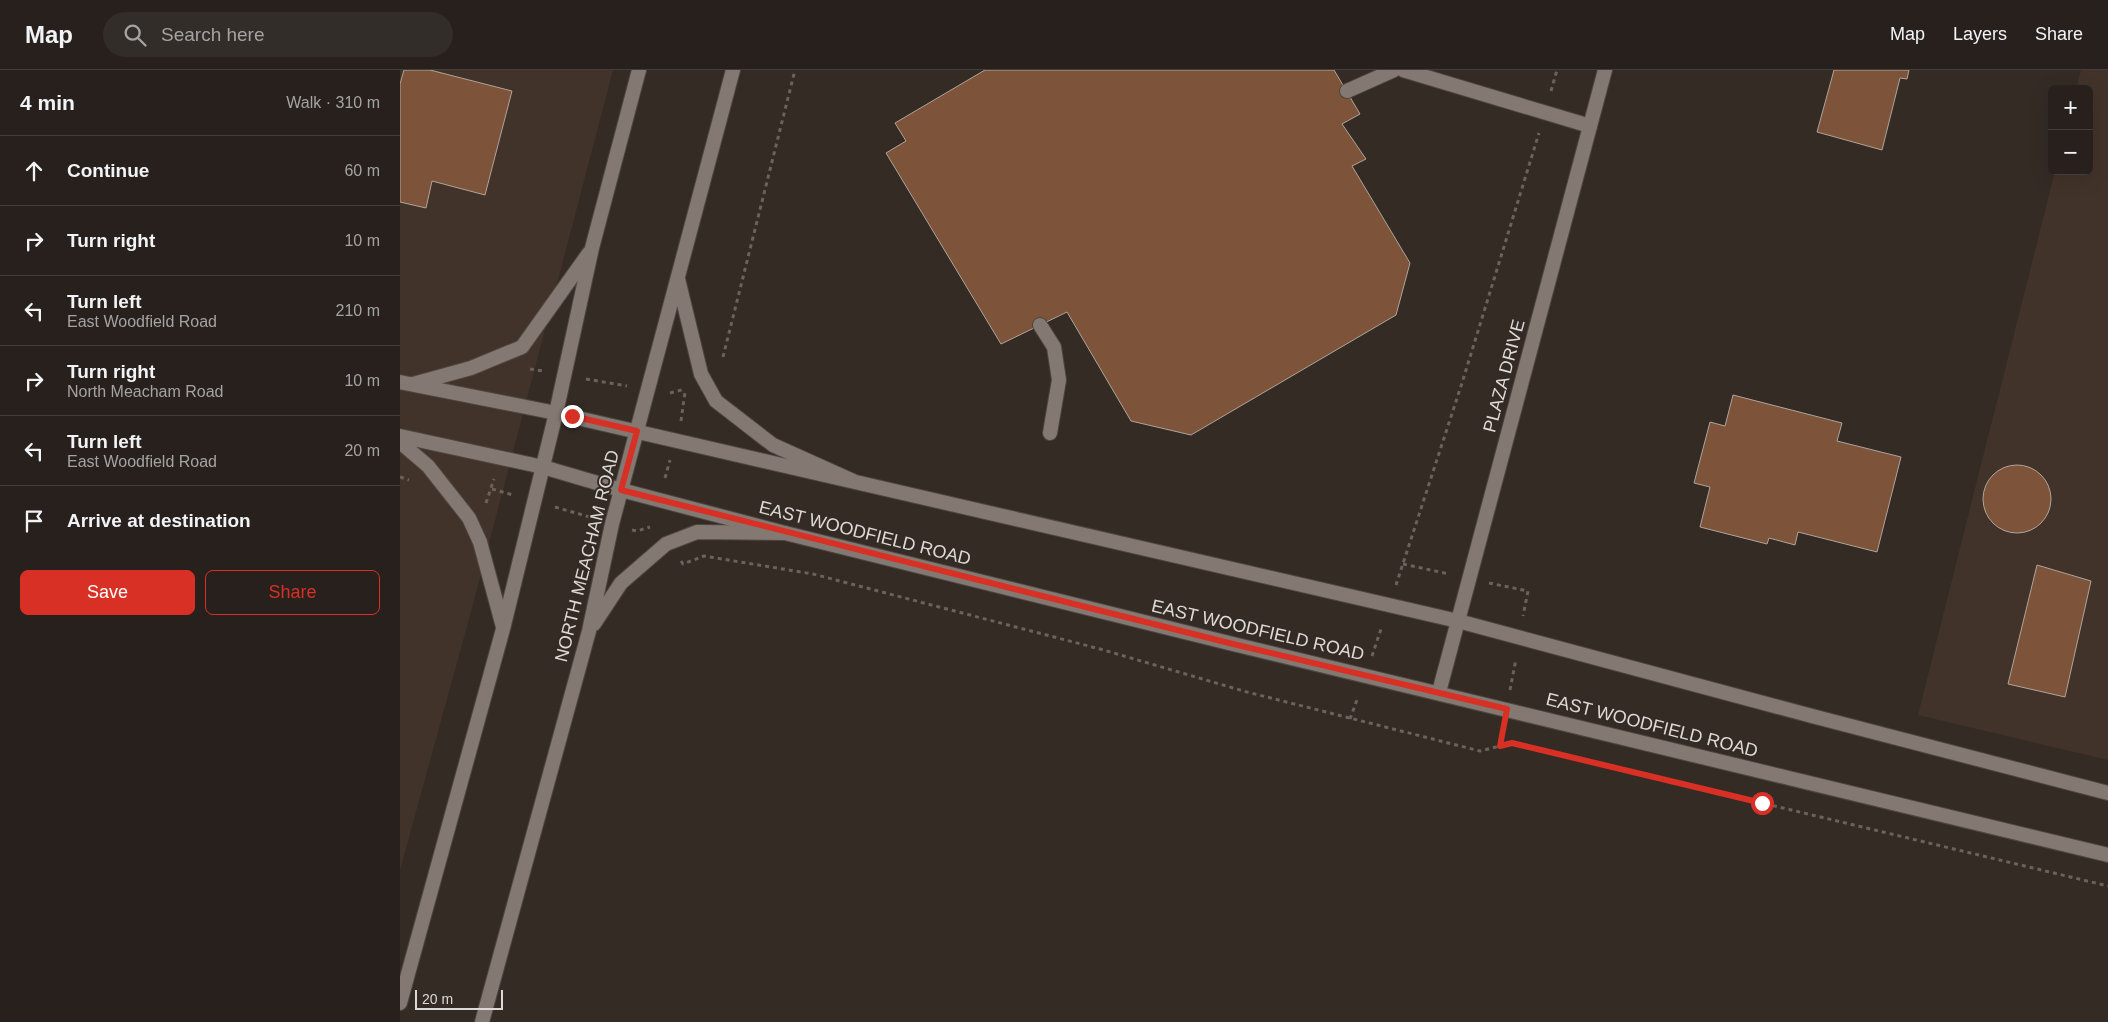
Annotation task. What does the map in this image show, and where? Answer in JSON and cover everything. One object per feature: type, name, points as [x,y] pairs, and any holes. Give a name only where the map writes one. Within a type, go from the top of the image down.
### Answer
[{"type":"street","points":[[400,1002],[503,629],[556,413],[592,248],[639,70]]},
{"type":"street","name":"NORTH MEACHAM ROAD","points":[[482,1022],[589,631],[612,524],[733,70]]},
{"type":"street","points":[[1347,92],[1394,70]]},
{"type":"street","points":[[1403,70],[1590,126]]},
{"type":"street","name":"PLAZA DRIVE","points":[[1439,692],[1605,70]]},
{"type":"street","points":[[406,383],[471,368],[522,347],[592,248]]},
{"type":"street","points":[[678,276],[701,374],[716,401],[773,445],[853,481]]},
{"type":"street","points":[[1040,325],[1054,346],[1059,380],[1050,432]]},
{"type":"street","points":[[406,383],[637,431],[1458,621],[2108,793]]},
{"type":"street","name":"EAST WOODFIELD ROAD","points":[[400,436],[543,468],[785,533],[1233,644],[1365,674],[2108,855]]},
{"type":"street","points":[[400,442],[428,466],[469,518],[480,542],[503,629]]},
{"type":"street","points":[[589,631],[621,583],[666,544],[697,532],[785,533]]},
{"type":"path","points":[[723,356],[795,70]]},
{"type":"path","points":[[1350,718],[1390,605],[1462,383],[1557,70]]},
{"type":"path","points":[[533,370],[673,394],[685,389],[682,418],[659,500]]},
{"type":"path","points":[[484,506],[489,499],[494,480]]},
{"type":"path","points":[[492,489],[637,531],[651,527]]},
{"type":"path","points":[[683,564],[704,556],[812,574],[1100,649],[1247,692],[1480,751],[1512,743],[2108,886]]},
{"type":"path","points":[[1500,746],[1528,592]]},
{"type":"shaded area","points":[[400,70],[613,70],[472,608],[400,870]]},
{"type":"shaded area","points":[[2081,70],[2108,70],[2108,760],[1918,715],[2054,175],[2093,175],[2093,85],[2077,85]]},
{"type":"building","points":[[404,70],[430,70],[512,91],[485,195],[432,181],[426,208],[400,202],[400,84]]},
{"type":"building","points":[[985,70],[1334,70],[1360,114],[1342,124],[1366,159],[1352,166],[1410,263],[1396,315],[1191,435],[1131,421],[1067,312],[1001,344],[886,153],[906,141],[895,123]]},
{"type":"building","points":[[1834,70],[1909,70],[1907,79],[1900,78],[1882,150],[1817,132]]},
{"type":"building","points":[[1733,395],[1842,423],[1837,441],[1901,457],[1877,552],[1798,532],[1795,545],[1769,538],[1767,544],[1700,527],[1710,487],[1694,483],[1710,422],[1725,426]]},
{"type":"building","points":[[2017,465],[2030,468],[2041,475],[2048,486],[2051,499],[2048,512],[2041,523],[2030,530],[2017,533],[2004,530],[1993,523],[1986,512],[1983,499],[1986,486],[1993,475],[2004,468]]},
{"type":"building","points":[[2037,565],[2091,581],[2065,697],[2008,684]]},
{"type":"route","points":[[572,416],[637,431],[621,490],[785,533],[1233,644],[1507,709],[1500,746],[1512,743],[1762,803]]}]
